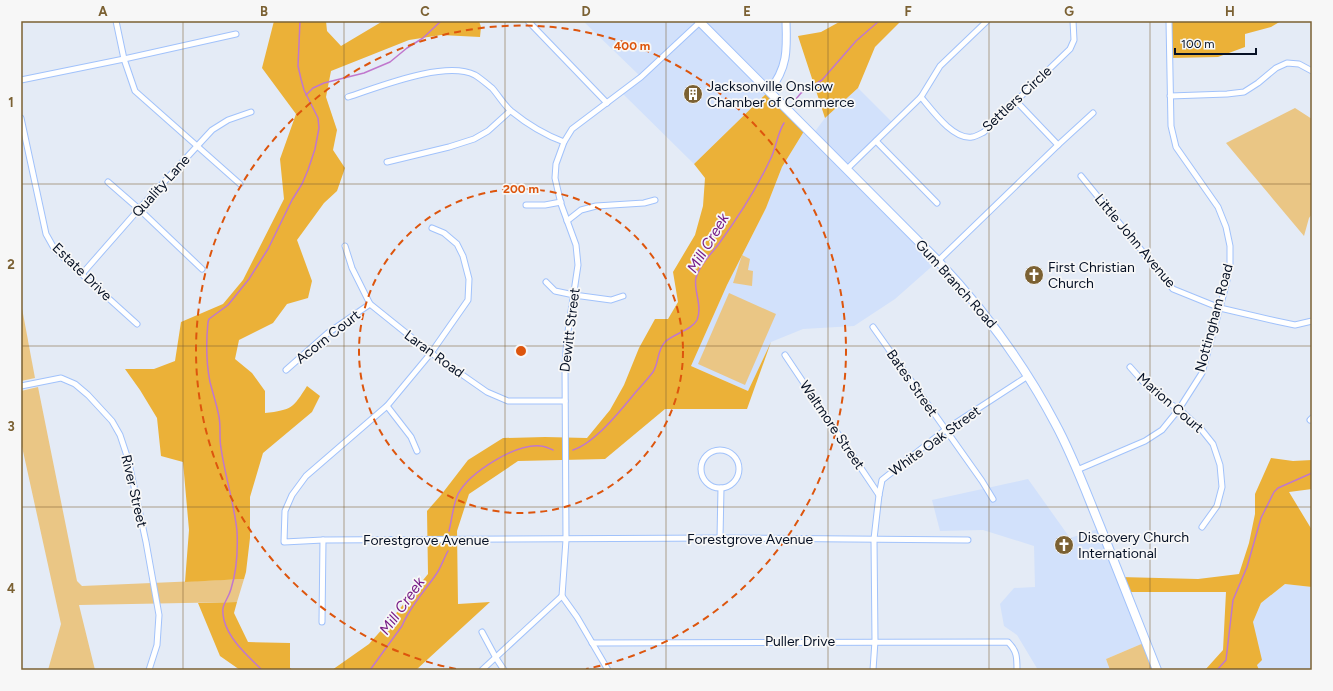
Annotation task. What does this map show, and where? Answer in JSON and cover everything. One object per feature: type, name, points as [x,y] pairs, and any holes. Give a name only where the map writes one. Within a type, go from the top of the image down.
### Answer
[{"type":"main road","name":"Gum Branch Road","points":[[700,22],[938,261],[967,292],[999,332],[1028,376],[1055,423],[1077,470],[1157,670]]},
{"type":"street","points":[[116,21],[124,59],[135,91],[240,184]]},
{"type":"street","points":[[528,21],[607,103]]},
{"type":"street","points":[[769,91],[779,78],[786,58],[786,21]]},
{"type":"street","points":[[847,169],[921,97],[940,66],[987,21]]},
{"type":"street","name":"Settlers Circle","points":[[921,97],[939,119],[957,135],[971,137],[984,132],[1070,49],[1074,40],[1073,21]]},
{"type":"street","name":"Nottingham Road","points":[[1077,470],[1145,441],[1162,430],[1179,409],[1202,372],[1220,308],[1230,265],[1230,246],[1226,227],[1218,207],[1176,147],[1171,126],[1169,21]]},
{"type":"street","name":"Dewitt Street","points":[[562,596],[566,540],[565,365],[567,338],[578,265],[576,245],[561,202],[555,178],[556,164],[564,142],[572,129],[641,77],[700,22]]},
{"type":"street","points":[[21,80],[236,34]]},
{"type":"street","points":[[1170,96],[1244,92],[1276,68],[1287,63],[1299,64],[1312,71]]},
{"type":"street","points":[[348,97],[406,78],[446,70],[455,70],[475,75],[491,88],[510,111],[550,137],[564,142]]},
{"type":"street","points":[[1016,101],[1058,145]]},
{"type":"street","points":[[387,162],[449,147],[474,139],[488,131],[510,111]]},
{"type":"street","name":"Quality Lane","points":[[82,274],[139,209],[212,130],[228,120],[251,112]]},
{"type":"street","points":[[938,261],[1093,113]]},
{"type":"street","name":"Estate Drive","points":[[21,118],[46,234],[55,250],[137,324]]},
{"type":"street","points":[[876,141],[937,204]]},
{"type":"street","name":"Little John Avenue","points":[[1081,176],[1173,289],[1220,308],[1295,325],[1312,321]]},
{"type":"street","points":[[108,182],[139,209],[202,269]]},
{"type":"street","points":[[567,221],[581,210],[596,206],[644,203],[655,200]]},
{"type":"street","points":[[526,205],[545,205],[561,202]]},
{"type":"street","name":"Forestgrove Avenue","points":[[432,228],[444,233],[457,244],[463,256],[469,279],[468,300],[431,352],[387,406],[306,476],[292,495],[285,511],[284,542],[323,540],[566,540],[720,538],[968,540]]},
{"type":"street","name":"Laran Road","points":[[345,246],[352,268],[370,304],[431,352],[487,392],[508,401],[565,401]]},
{"type":"street","points":[[546,282],[555,291],[574,295],[610,300],[623,296]]},
{"type":"street","name":"Acorn Court","points":[[286,370],[328,333],[370,304]]},
{"type":"street","name":"Bates Street","points":[[873,327],[982,481],[993,499]]},
{"type":"street","name":"Waltmore Street","points":[[784,355],[879,495]]},
{"type":"street","name":"Marion Court","points":[[1130,367],[1146,385],[1165,401],[1179,409],[1201,429],[1213,444],[1220,465],[1222,487],[1217,506],[1202,527]]},
{"type":"street","name":"White Oak Street","points":[[873,670],[876,641],[874,539],[882,480],[945,430],[1028,376]]},
{"type":"street","name":"River Street","points":[[21,386],[61,378],[75,384],[88,395],[112,421],[120,435],[128,459],[159,615],[157,645],[149,670]]},
{"type":"street","points":[[387,406],[411,437],[417,451]]},
{"type":"street","points":[[722,450],[730,452],[735,456],[739,464],[738,476],[734,482],[721,488],[712,486],[707,482],[702,474],[702,462],[706,456],[714,451],[722,450]]},
{"type":"street","points":[[720,538],[721,488]]},
{"type":"street","points":[[322,622],[323,540]]},
{"type":"street","points":[[482,670],[562,596],[577,617],[608,670]]},
{"type":"street","points":[[482,632],[504,670]]},
{"type":"street","name":"Puller Drive","points":[[592,642],[1008,642],[1015,648],[1017,670]]},
{"type":"shaded area","points":[[274,21],[326,21],[327,31],[341,46],[383,21],[479,21],[481,27],[480,37],[441,35],[409,40],[331,71],[326,97],[337,130],[333,150],[345,168],[337,191],[324,203],[297,240],[312,281],[308,298],[287,304],[273,323],[239,340],[235,359],[252,373],[265,391],[265,413],[281,411],[291,407],[307,386],[320,396],[312,412],[263,453],[250,497],[250,538],[244,579],[185,582],[189,530],[183,462],[161,456],[157,418],[125,369],[154,369],[175,361],[181,322],[223,304],[243,280],[284,199],[280,159],[296,114],[262,68]]},
{"type":"shaded area","points":[[583,21],[786,21],[787,54],[769,91],[694,164],[621,92],[641,77]]},
{"type":"shaded area","points":[[841,21],[901,21],[875,47],[858,88],[825,118],[798,36],[821,32]]},
{"type":"shaded area","points":[[1169,21],[1281,21],[1271,27],[1245,34],[1245,47],[1218,57],[1170,58]]},
{"type":"shaded area","points":[[858,88],[895,125],[847,169],[938,261],[895,299],[854,326],[803,329],[771,342],[748,391],[691,366],[727,285],[766,208],[782,167],[806,128],[813,134],[825,118]]},
{"type":"shaded area","points":[[769,91],[806,128],[782,167],[766,208],[727,285],[691,366],[748,391],[771,342],[747,409],[665,409],[605,459],[518,461],[469,494],[457,531],[458,604],[490,602],[416,670],[332,670],[369,644],[428,574],[427,511],[468,460],[503,438],[587,438],[610,410],[624,385],[639,348],[655,319],[668,319],[678,302],[673,272],[695,235],[703,206],[705,178],[694,164]]},
{"type":"shaded area","points":[[1295,108],[1312,119],[1312,214],[1309,218],[1304,236],[1226,143]]},
{"type":"shaded area","points":[[742,255],[750,259],[748,270],[753,271],[752,286],[733,283]]},
{"type":"shaded area","points":[[729,293],[776,314],[745,385],[698,364]]},
{"type":"shaded area","points":[[21,303],[35,378],[21,381]]},
{"type":"shaded area","points":[[38,387],[77,581],[82,586],[244,579],[237,602],[79,605],[95,670],[48,670],[61,624],[21,442],[21,391]]},
{"type":"shaded area","points":[[1271,458],[1293,461],[1312,460],[1312,489],[1289,492],[1312,530],[1312,587],[1285,584],[1261,603],[1253,622],[1262,660],[1257,665],[1259,670],[1205,670],[1223,650],[1226,592],[1126,592],[1120,577],[1198,579],[1239,574],[1249,543],[1255,514],[1255,494]]},
{"type":"shaded area","points":[[1028,479],[1070,538],[1101,528],[1146,642],[1106,659],[1110,670],[1038,670],[1017,635],[1004,626],[1000,604],[1014,588],[1035,587],[1034,546],[983,530],[940,531],[932,500]]},
{"type":"shaded area","points":[[1285,584],[1312,587],[1312,670],[1259,670],[1257,665],[1253,622],[1261,603]]},
{"type":"shaded area","points":[[237,602],[234,613],[248,642],[290,643],[290,668],[293,670],[240,670],[220,656],[198,603]]},
{"type":"shaded area","points":[[1146,642],[1157,670],[1110,670],[1106,659]]},
{"type":"waterway","points":[[262,670],[245,653],[230,634],[226,627],[223,614],[223,606],[229,594],[235,575],[237,531],[221,448],[219,417],[210,382],[207,360],[207,337],[209,319],[228,305],[249,279],[268,249],[292,200],[302,184],[315,149],[319,128],[318,118],[304,90],[298,66],[300,21]]},
{"type":"waterway","points":[[306,95],[313,88],[324,83],[364,73],[390,62],[407,48],[423,38],[441,21]]},
{"type":"waterway","name":"Mill Creek","points":[[796,99],[801,93],[822,80],[856,41],[879,21]]},
{"type":"waterway","name":"Mill Creek","points":[[573,450],[590,441],[615,417],[653,372],[662,345],[668,339],[691,327],[697,320],[699,315],[699,303],[695,282],[697,274],[732,225],[765,171],[784,123]]},
{"type":"waterway","name":"Mill Creek","points":[[449,531],[458,494],[464,485],[483,468],[519,449],[531,446],[541,446],[553,450]]},
{"type":"waterway","points":[[1217,670],[1226,660],[1233,600],[1247,567],[1261,518],[1274,492],[1278,488],[1312,473]]},
{"type":"waterway","name":"Mill Creek","points":[[370,670],[402,626],[413,605],[437,573],[448,551]]},
{"type":"place","name":"Jacksonville Onslow Chamber of Commerce","points":[[693,94]]},
{"type":"place","name":"First Christian Church","points":[[1034,275]]},
{"type":"place","name":"Discovery Church International","points":[[1064,545]]}]
